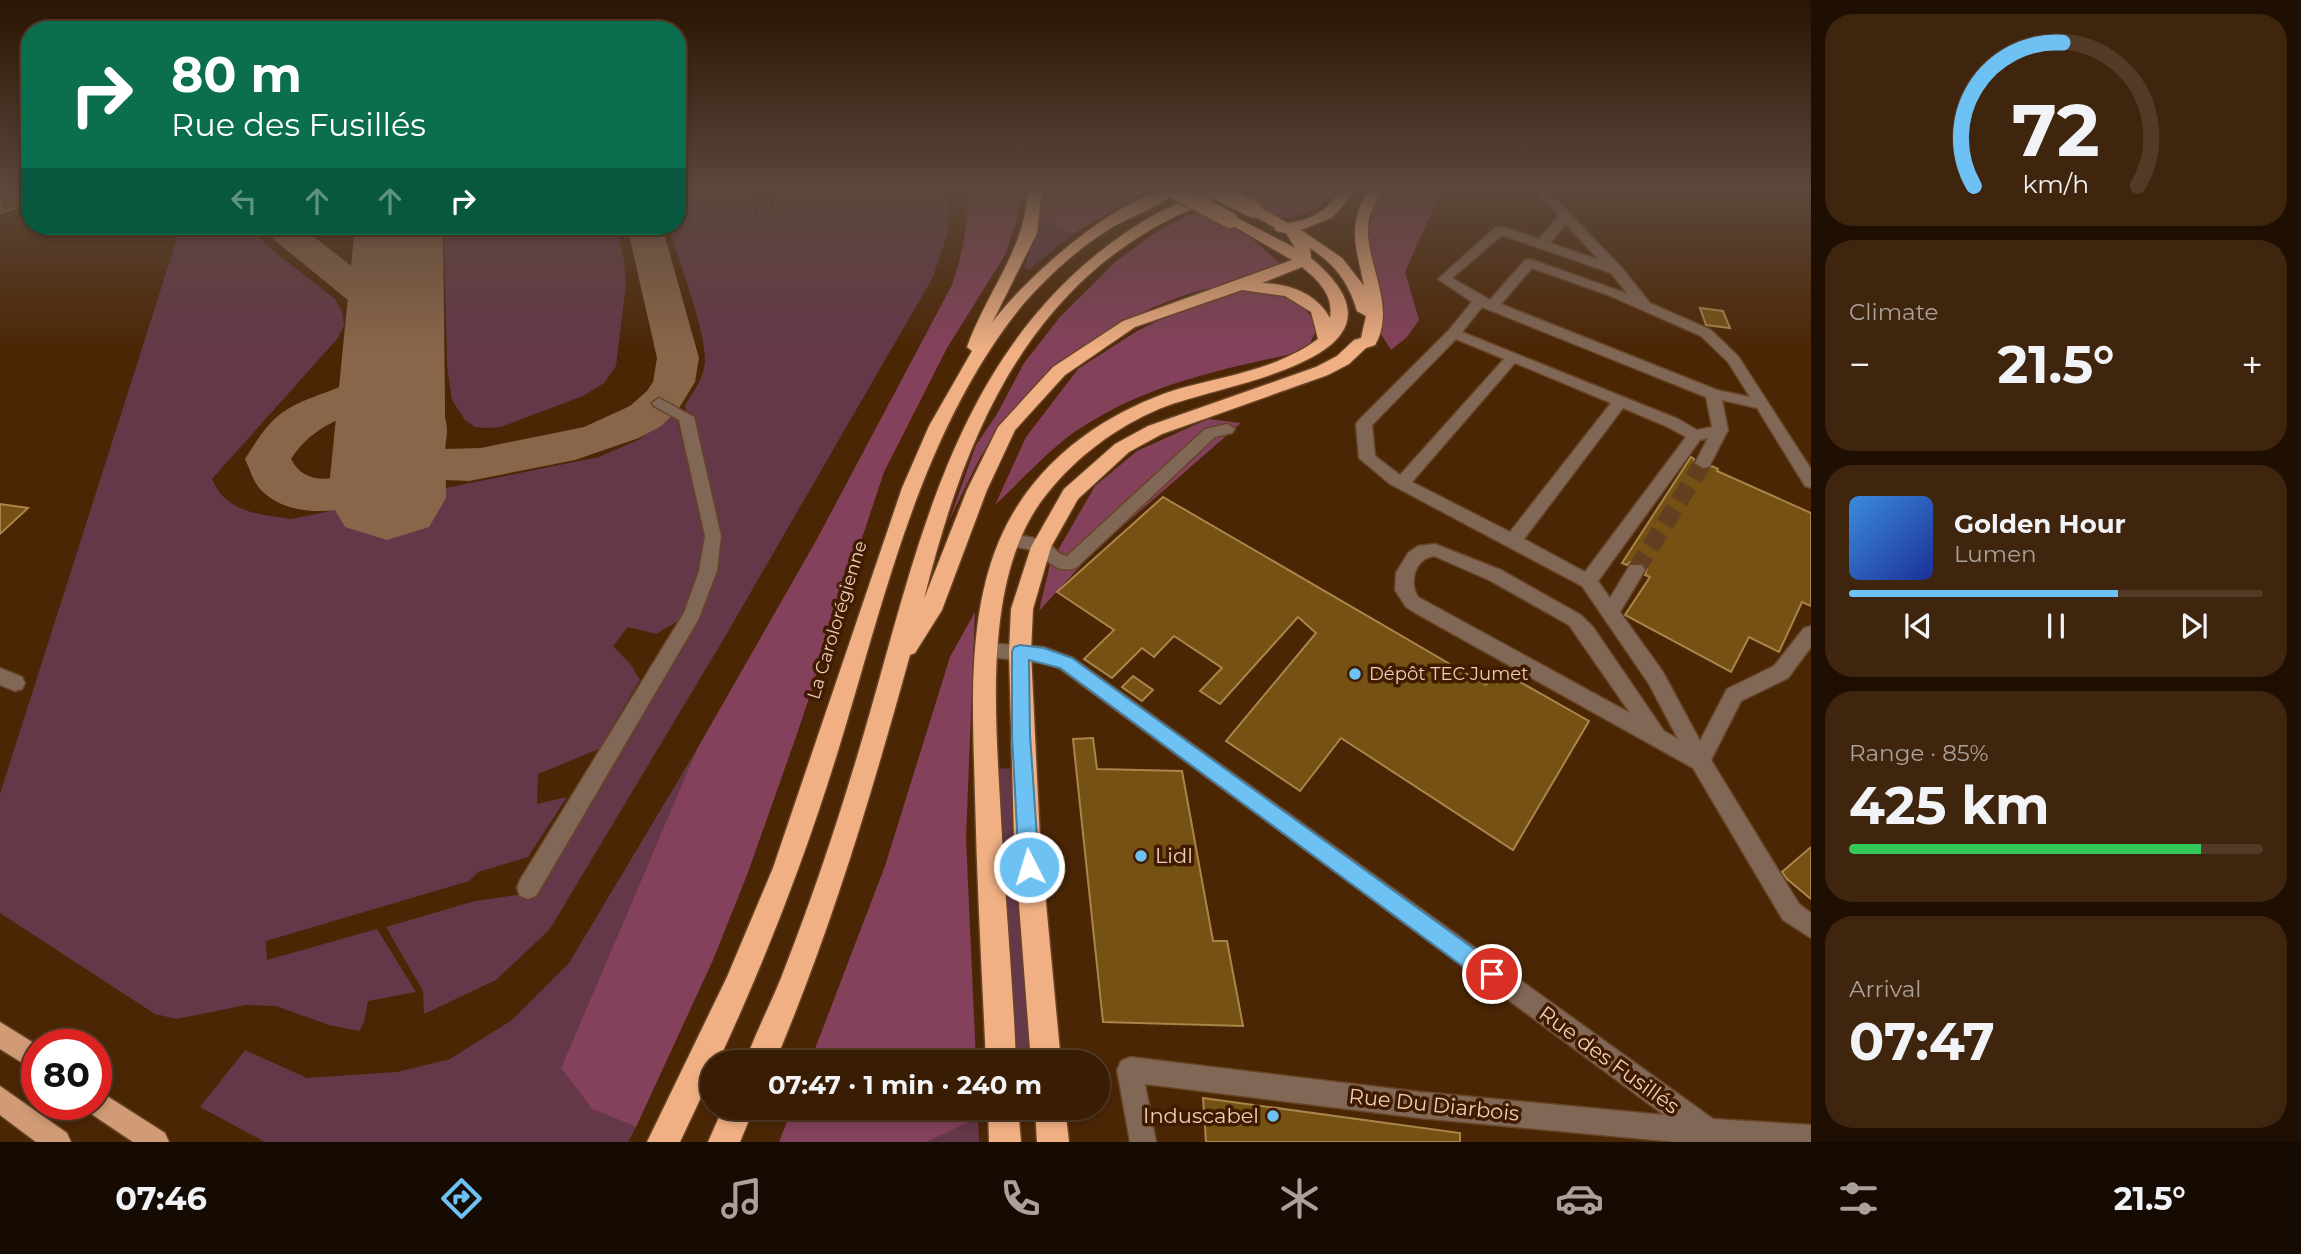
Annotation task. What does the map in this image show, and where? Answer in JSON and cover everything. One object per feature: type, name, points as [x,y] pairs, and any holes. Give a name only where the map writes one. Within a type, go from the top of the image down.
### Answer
[{"type":"highway","points":[[970,365],[982,324],[1010,279],[1025,244]]},
{"type":"highway","name":"La Carolorégienne","points":[[663,1142],[734,999],[800,829],[912,480],[930,440],[970,365],[1008,311],[1040,276],[1077,244]]},
{"type":"highway","points":[[765,1050],[783,1011],[846,838],[897,664],[932,530],[946,489],[998,372],[1037,318],[1069,285],[1118,244]]},
{"type":"highway","points":[[1000,1050],[989,836],[987,651],[992,604],[1010,540],[1034,497],[1059,467],[1109,427],[1178,395],[1281,365],[1310,353],[1327,341],[1342,313],[1339,298],[1331,285],[1303,260],[1274,244]]},
{"type":"highway","points":[[1299,244],[1303,249],[1303,260]]},
{"type":"highway","points":[[1312,244],[1351,273],[1362,295],[1365,313],[1360,344]]},
{"type":"highway","points":[[1045,1050],[1027,839],[1020,652],[1022,609],[1041,547],[1071,494],[1122,448],[1155,430],[1322,371],[1343,360],[1360,344],[1369,341],[1375,326],[1376,300],[1363,244]]},
{"type":"highway","points":[[897,664],[931,610],[977,490],[1007,427],[1059,371],[1129,324],[1290,268],[1303,260]]},
{"type":"highway","points":[[1225,289],[1269,287],[1305,300],[1322,318],[1327,341]]},
{"type":"highway","points":[[724,1142],[734,1120]]},
{"type":"highway","points":[[1004,1120],[1005,1142]]},
{"type":"highway","points":[[1051,1120],[1053,1142]]},
{"type":"main road","points":[[0,1034],[21,1049]]},
{"type":"main road","points":[[0,1099],[58,1142]]},
{"type":"main road","points":[[112,1113],[156,1142]]},
{"type":"street","points":[[1484,244],[1444,279],[1486,303],[1713,394],[1762,404]]},
{"type":"street","points":[[1543,244],[1616,270]]},
{"type":"street","points":[[1592,244],[1645,306]]},
{"type":"street","points":[[1811,482],[1733,359],[1706,333],[1645,306],[1530,263],[1454,333],[1364,424],[1367,458],[1402,483],[1588,581],[1656,678],[1700,761],[1791,912],[1811,928]]},
{"type":"street","points":[[1454,333],[1674,423],[1695,436]]},
{"type":"street","points":[[1402,483],[1513,357]]},
{"type":"street","points":[[1703,463],[1720,430],[1713,394]]},
{"type":"street","points":[[1513,541],[1620,401]]},
{"type":"street","points":[[528,888],[692,615],[708,571],[713,536],[686,417],[659,403]]},
{"type":"street","points":[[1010,540],[1041,547],[1055,560],[1070,563],[1210,433],[1227,429]]},
{"type":"street","points":[[1588,581],[1695,436],[1720,430]]},
{"type":"street","points":[[1657,737],[1575,620],[1496,575],[1436,550],[1424,551],[1413,558],[1405,573],[1404,590],[1412,602],[1700,761]]},
{"type":"street","points":[[1610,613],[1636,570]]},
{"type":"street","points":[[1700,761],[1734,695],[1781,672],[1811,633]]},
{"type":"street","name":"Rue des Fusillés","points":[[987,651],[1044,655],[1066,663],[1709,1132]]},
{"type":"street","name":"Rue Du Diarbois","points":[[1143,1142],[1130,1070],[1420,1105],[1709,1132],[1811,1138]]},
{"type":"shaded area","points":[[175,244],[267,244],[335,299],[342,312],[344,325],[337,339],[212,479],[226,499],[245,510],[291,519],[599,457],[640,439],[670,417],[677,420],[706,533],[703,562],[678,621],[656,634],[628,627],[613,646],[631,665],[640,680],[599,749],[538,774],[537,804],[567,797],[528,857],[478,872],[469,881],[266,941],[267,960],[377,929],[416,992],[368,1001],[364,1022],[359,1031],[329,1025],[276,1006],[246,1005],[177,1019],[155,1014],[0,913],[0,794]]},
{"type":"shaded area","points":[[444,244],[620,244],[626,284],[616,366],[604,383],[583,396],[501,427],[475,427],[465,420],[452,400],[447,365]]},
{"type":"shaded area","points":[[674,244],[944,244],[933,277],[726,635],[550,929],[496,980],[424,1014],[423,991],[386,927],[475,901],[531,893],[697,617],[720,536],[685,405],[701,379],[705,361],[696,314]]},
{"type":"shaded area","points":[[963,244],[1009,244],[1005,255],[947,348],[884,472],[747,875],[713,960],[636,1127],[592,1109],[561,1068],[697,749],[817,539],[952,285]]},
{"type":"shaded area","points":[[1032,244],[1060,244],[1029,270],[1024,268]]},
{"type":"shaded area","points":[[1139,244],[1258,244],[1281,264],[1255,275],[1187,294],[1145,311],[1089,342],[1063,361],[1017,405],[997,431],[980,458],[949,521],[976,445],[997,414],[1024,363],[1060,317],[1116,261]]},
{"type":"shaded area","points":[[1362,244],[1417,244],[1405,272],[1419,320],[1407,337],[1391,350],[1381,334]]},
{"type":"shaded area","points":[[1221,290],[1277,294],[1299,304],[1318,327],[1306,351],[1189,379],[1106,413],[1058,445],[995,505],[1026,437],[1078,369],[1137,331]]},
{"type":"shaded area","points":[[1208,419],[1241,423],[1094,551],[1039,611],[1050,564],[1095,486],[1137,451]]},
{"type":"shaded area","points":[[975,612],[966,838],[975,1050],[815,1050],[885,866],[950,657]]},
{"type":"shaded area","points":[[697,749],[561,1068],[592,1109],[636,1127],[628,1142],[265,1142],[200,1107],[245,1050],[307,1078],[397,1072],[450,1059],[512,1020],[569,963]]},
{"type":"shaded area","points":[[1010,768],[1029,1050],[1014,1050],[998,769]]},
{"type":"shaded area","points":[[787,1120],[974,1120],[927,1142],[779,1142]]},
{"type":"shaded area","points":[[974,1120],[978,1120],[979,1142],[927,1142]]},
{"type":"building","points":[[1700,308],[1723,311],[1730,328],[1706,325]]},
{"type":"building","points":[[1691,457],[1694,459],[1694,465],[1702,470],[1712,466],[1718,469],[1717,471],[1811,513],[1811,606],[1802,602],[1779,652],[1749,637],[1731,672],[1625,615],[1650,577],[1645,575],[1647,569],[1642,562],[1630,562],[1627,565],[1622,563]]},
{"type":"building","name":"Dépôt TEC Jumet","points":[[1163,497],[1486,685],[1497,669],[1589,721],[1513,850],[1341,738],[1300,791],[1226,741],[1316,633],[1298,617],[1220,704],[1200,691],[1222,668],[1174,636],[1154,657],[1142,648],[1112,678],[1084,659],[1114,630],[1057,592]]},
{"type":"building","points":[[0,504],[28,508],[0,534]]},
{"type":"building","points":[[1133,676],[1153,690],[1142,701],[1122,687]]},
{"type":"building","name":"Lidl","points":[[1093,738],[1097,769],[1182,771],[1213,941],[1227,941],[1243,1026],[1103,1022],[1073,739]]},
{"type":"building","points":[[1811,847],[1811,899],[1782,872]]},
{"type":"building","name":"Induscabel","points":[[1203,1098],[1460,1133],[1460,1142],[1206,1142]]},
{"type":"taxiway","points":[[301,244],[390,315],[393,350],[385,373],[370,388],[305,418],[284,434],[268,459],[278,481],[298,492],[324,495],[353,491],[381,481],[405,466],[416,455]]},
{"type":"taxiway","points":[[416,455],[445,464],[493,462],[600,437],[624,428],[663,401],[674,382],[678,358],[649,244]]},
{"type":"taxiway","points":[[392,384],[418,409],[426,421],[422,448],[416,455]]},
{"type":"taxiway","points":[[395,434],[406,448],[416,455]]},
{"type":"runway","points":[[387,498],[398,244]]},
{"type":"tunnel","points":[[1636,570],[1703,463]]},
{"type":"place","name":"Dépôt TEC Jumet","points":[[1355,674]]},
{"type":"place","name":"Lidl","points":[[1141,856]]},
{"type":"place","name":"Induscabel","points":[[1273,1116]]},
{"type":"route","points":[[1029,867],[1021,735],[1020,652],[1044,655],[1066,663],[1492,974]]}]
